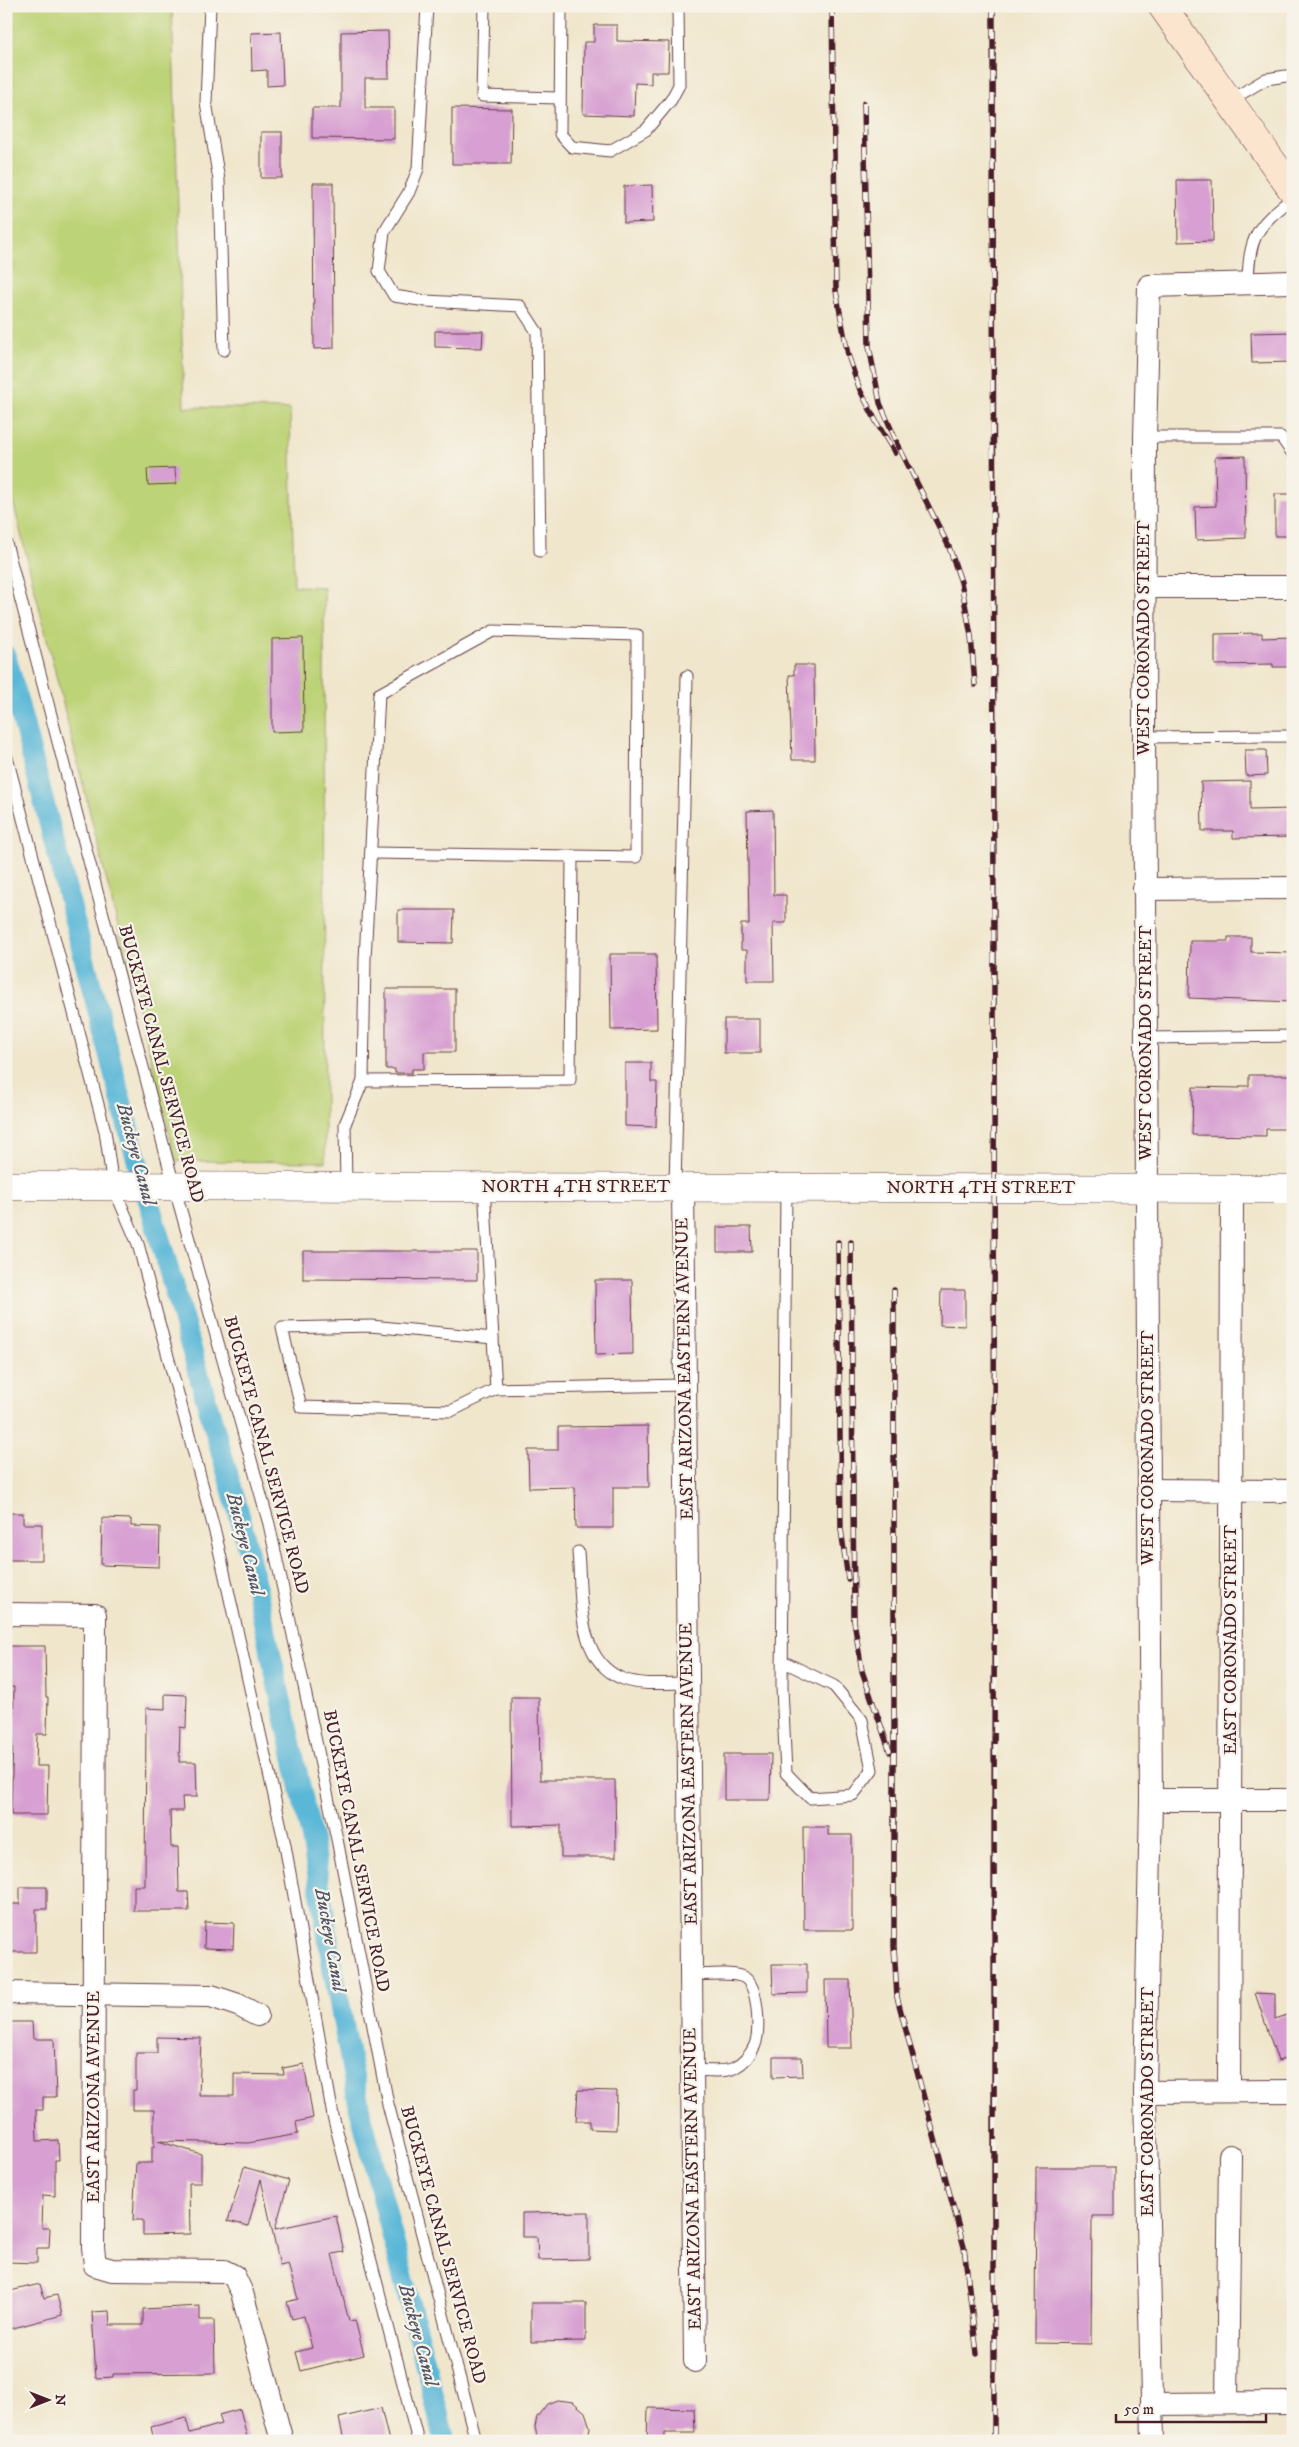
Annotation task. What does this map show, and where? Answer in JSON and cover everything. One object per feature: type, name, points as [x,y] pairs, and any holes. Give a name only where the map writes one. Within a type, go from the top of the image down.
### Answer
[{"type":"main road","points":[[1162,6],[1293,191]]},
{"type":"street","points":[[1248,283],[1293,282]]},
{"type":"street","name":"WEST CORONADO STREET","points":[[1151,1800],[1144,889],[1145,438],[1149,286],[1248,283]]},
{"type":"street","points":[[1145,587],[1293,587]]},
{"type":"street","points":[[1144,889],[1293,888]]},
{"type":"street","name":"NORTH 4TH STREET","points":[[6,1186],[1293,1189]]},
{"type":"street","name":"EAST ARIZONA EASTERN AVENUE","points":[[679,1187],[685,1385],[695,2361]]},
{"type":"street","name":"EAST CORONADO STREET","points":[[1229,2091],[1232,1801],[1230,1491],[1232,1188]]},
{"type":"street","points":[[1148,1490],[1293,1491]]},
{"type":"street","name":"EAST ARIZONA AVENUE","points":[[6,1614],[96,1615],[93,2247],[96,2265],[112,2270],[224,2271],[234,2276],[242,2293],[282,2441]]},
{"type":"street","points":[[1151,1800],[1293,1800]]},
{"type":"street","name":"EAST CORONADO STREET","points":[[1151,1800],[1145,2092],[1153,2441]]},
{"type":"street","points":[[6,1993],[210,1996],[238,2005],[257,2015]]},
{"type":"street","points":[[1145,2092],[1293,2091]]},
{"type":"street","points":[[1228,2403],[1230,2156]]},
{"type":"street","points":[[1152,2404],[1293,2403]]},
{"type":"lane","points":[[210,6],[206,102],[220,180],[224,350]]},
{"type":"lane","points":[[427,6],[418,169],[409,192],[384,232],[380,271],[394,296],[426,301],[520,306],[537,332],[540,551]]},
{"type":"lane","points":[[484,6],[482,96],[559,98]]},
{"type":"lane","points":[[561,6],[560,134],[572,147],[610,151],[646,130],[671,100],[679,85],[678,6]]},
{"type":"lane","points":[[1229,101],[1266,80],[1293,75]]},
{"type":"lane","points":[[1248,283],[1250,248],[1257,232],[1270,215],[1293,198]]},
{"type":"lane","points":[[1145,438],[1281,437],[1293,454]]},
{"type":"lane","name":"BUCKEYE CANAL SERVICE ROAD","points":[[6,543],[168,1186],[269,1524],[337,1839],[388,2104],[476,2441]]},
{"type":"lane","points":[[346,1186],[345,1124],[363,1081],[365,959],[379,694],[492,630],[637,635],[636,856],[372,853]]},
{"type":"lane","points":[[679,1187],[687,676]]},
{"type":"lane","points":[[1144,737],[1293,736]]},
{"type":"lane","points":[[6,754],[118,1186],[138,1244],[216,1536],[285,1845],[333,2116],[418,2441]]},
{"type":"lane","points":[[363,1081],[570,1080],[572,856]]},
{"type":"lane","points":[[1146,1038],[1293,1036]]},
{"type":"lane","points":[[484,1187],[496,1389]]},
{"type":"lane","points":[[782,1661],[834,1686],[862,1720],[872,1770],[853,1795],[810,1798],[786,1773],[782,1661],[786,1187]]},
{"type":"lane","points":[[492,1338],[372,1326],[282,1328],[301,1407],[451,1411],[496,1389],[685,1385]]},
{"type":"lane","points":[[578,1552],[584,1629],[593,1652],[606,1669],[623,1679],[641,1683],[688,1683]]},
{"type":"lane","points":[[691,1975],[732,1975],[745,1978],[753,1988],[757,2006],[755,2044],[748,2058],[733,2068],[692,2070]]},
{"type":"green space","points":[[6,6],[172,6],[184,407],[290,409],[294,586],[324,587],[325,1162],[176,1161],[6,473]]},
{"type":"building","points":[[594,25],[617,25],[617,41],[669,42],[668,72],[651,72],[651,84],[635,83],[634,116],[583,114],[584,42],[594,42]]},
{"type":"building","points":[[388,31],[389,78],[365,78],[365,108],[394,108],[394,139],[312,138],[312,108],[341,108],[341,32]]},
{"type":"building","points":[[281,32],[283,85],[267,86],[267,70],[252,71],[251,33]]},
{"type":"building","points":[[452,108],[512,109],[511,164],[452,164]]},
{"type":"building","points":[[261,132],[282,132],[282,178],[261,178]]},
{"type":"building","points":[[1177,180],[1212,180],[1213,241],[1178,242]]},
{"type":"building","points":[[313,183],[333,183],[334,348],[314,349]]},
{"type":"building","points":[[652,185],[653,222],[624,223],[624,186]]},
{"type":"building","points":[[435,331],[483,331],[482,348],[435,347]]},
{"type":"building","points":[[1293,332],[1293,362],[1252,363],[1251,333]]},
{"type":"building","points":[[1245,456],[1246,538],[1196,540],[1195,507],[1216,506],[1215,457]]},
{"type":"building","points":[[175,468],[176,484],[148,485],[147,469]]},
{"type":"building","points":[[1275,494],[1293,494],[1293,536],[1275,536]]},
{"type":"building","points":[[1262,633],[1262,638],[1293,637],[1293,667],[1273,667],[1273,664],[1215,665],[1215,634]]},
{"type":"building","points":[[303,638],[304,731],[272,732],[272,639]]},
{"type":"building","points":[[794,665],[814,665],[815,760],[792,760],[789,675],[794,675]]},
{"type":"building","points":[[1245,750],[1266,750],[1267,775],[1246,776]]},
{"type":"building","points":[[1250,781],[1250,810],[1293,809],[1293,837],[1233,838],[1233,831],[1202,831],[1201,782]]},
{"type":"building","points":[[773,810],[774,895],[786,895],[786,923],[773,923],[774,981],[747,981],[747,950],[741,950],[741,924],[749,924],[747,811]]},
{"type":"building","points":[[398,910],[454,910],[453,943],[398,942]]},
{"type":"building","points":[[1228,937],[1251,937],[1251,952],[1293,953],[1293,1002],[1189,998],[1190,941],[1228,941]]},
{"type":"building","points":[[610,954],[656,954],[657,1029],[611,1030]]},
{"type":"building","points":[[386,989],[455,989],[455,1052],[424,1052],[424,1069],[412,1069],[412,1073],[395,1073],[395,1069],[386,1069]]},
{"type":"building","points":[[724,1019],[760,1019],[760,1053],[724,1053]]},
{"type":"building","points":[[625,1063],[651,1063],[651,1082],[657,1082],[656,1127],[625,1126]]},
{"type":"building","points":[[1249,1075],[1293,1075],[1293,1129],[1266,1129],[1266,1136],[1192,1135],[1193,1087],[1240,1088],[1240,1086],[1249,1086]]},
{"type":"building","points":[[717,1227],[751,1227],[752,1252],[717,1252]]},
{"type":"building","points":[[303,1251],[477,1251],[477,1280],[303,1279]]},
{"type":"building","points":[[595,1280],[632,1280],[633,1354],[596,1355]]},
{"type":"building","points":[[941,1290],[965,1290],[965,1326],[940,1325]]},
{"type":"building","points":[[648,1426],[649,1487],[613,1487],[613,1528],[576,1528],[575,1487],[529,1488],[528,1450],[558,1450],[558,1427]]},
{"type":"building","points":[[6,1513],[23,1513],[23,1524],[42,1524],[42,1560],[6,1560]]},
{"type":"building","points":[[102,1518],[131,1519],[131,1526],[160,1527],[159,1567],[101,1565]]},
{"type":"building","points":[[6,1646],[45,1646],[46,1697],[48,1697],[47,1734],[37,1734],[36,1766],[48,1766],[47,1815],[11,1815],[14,1687],[6,1687]]},
{"type":"building","points":[[165,1694],[187,1695],[186,1728],[180,1727],[179,1762],[196,1762],[197,1797],[182,1797],[183,1811],[170,1811],[171,1847],[178,1847],[179,1892],[188,1892],[189,1911],[134,1911],[134,1886],[145,1886],[146,1708],[165,1709]]},
{"type":"building","points":[[511,1697],[539,1697],[540,1780],[615,1780],[616,1857],[561,1857],[561,1825],[512,1826]]},
{"type":"building","points":[[724,1754],[771,1754],[770,1800],[724,1800]]},
{"type":"building","points":[[803,1827],[828,1827],[828,1835],[852,1835],[852,1930],[804,1930]]},
{"type":"building","points":[[20,1887],[47,1887],[47,1909],[36,1909],[36,1952],[6,1952],[6,1904],[20,1904]]},
{"type":"building","points":[[205,1922],[234,1923],[233,1949],[204,1948]]},
{"type":"building","points":[[772,1964],[807,1964],[807,1993],[773,1994]]},
{"type":"building","points":[[825,1980],[850,1980],[852,2048],[826,2048]]},
{"type":"building","points":[[1255,1993],[1275,1994],[1275,2019],[1293,2013],[1293,2056],[1278,2061]]},
{"type":"building","points":[[6,2022],[32,2022],[33,2039],[54,2039],[56,2097],[43,2097],[43,2110],[36,2110],[37,2141],[58,2140],[59,2160],[55,2160],[55,2196],[43,2195],[42,2228],[50,2228],[49,2248],[37,2248],[37,2263],[6,2262]]},
{"type":"building","points":[[157,2037],[201,2038],[199,2096],[234,2096],[234,2074],[284,2075],[283,2068],[304,2064],[313,2118],[296,2122],[298,2134],[248,2143],[158,2141],[201,2154],[201,2183],[189,2183],[190,2234],[143,2235],[143,2220],[133,2220],[136,2163],[152,2163],[152,2147],[154,2147],[154,2110],[133,2110],[133,2090],[136,2090],[136,2053],[157,2053]]},
{"type":"building","points":[[773,2057],[802,2057],[803,2076],[773,2077]]},
{"type":"building","points":[[578,2090],[617,2091],[616,2130],[590,2129],[590,2121],[576,2121]]},
{"type":"building","points":[[244,2167],[289,2180],[275,2229],[336,2216],[344,2252],[332,2254],[349,2321],[355,2320],[364,2355],[301,2371],[296,2352],[312,2348],[304,2316],[292,2319],[287,2302],[298,2299],[288,2264],[280,2266],[261,2179],[248,2226],[228,2221]]},
{"type":"building","points":[[1036,2167],[1115,2167],[1115,2216],[1092,2216],[1091,2344],[1035,2343]]},
{"type":"building","points":[[589,2212],[589,2259],[538,2260],[537,2237],[522,2237],[522,2213]]},
{"type":"building","points":[[40,2284],[44,2298],[57,2295],[62,2315],[6,2330],[6,2292]]},
{"type":"building","points":[[531,2303],[586,2303],[586,2341],[531,2342]]},
{"type":"building","points":[[200,2306],[200,2320],[214,2320],[215,2373],[113,2374],[113,2377],[96,2378],[92,2312],[109,2311],[110,2325],[143,2325],[143,2309]]},
{"type":"building","points":[[557,2400],[573,2402],[585,2412],[590,2427],[587,2441],[538,2441],[535,2427],[537,2417],[547,2404]]},
{"type":"building","points":[[381,2408],[389,2441],[344,2441],[339,2418]]},
{"type":"building","points":[[648,2408],[694,2409],[695,2433],[665,2433],[665,2441],[647,2441]]},
{"type":"building","points":[[240,2409],[248,2441],[154,2441],[151,2427],[186,2418],[190,2433],[222,2424],[219,2415]]},
{"type":"waterway","name":"Buckeye Canal","points":[[6,656],[132,1143],[242,1524],[312,1840],[333,1969],[359,2106],[445,2441]]},
{"type":"railway","points":[[832,6],[836,291],[848,355],[860,390],[895,453]]},
{"type":"railway","points":[[993,6],[994,2441]]},
{"type":"railway","points":[[864,103],[869,346],[880,403],[898,445],[949,547],[961,582],[971,636],[975,685]]},
{"type":"railway","points":[[838,1242],[841,1529],[848,1579]]},
{"type":"railway","points":[[851,1242],[854,1621],[862,1671],[890,1752]]},
{"type":"railway","points":[[894,1290],[894,1946],[897,1997],[964,2247],[977,2354]]}]
